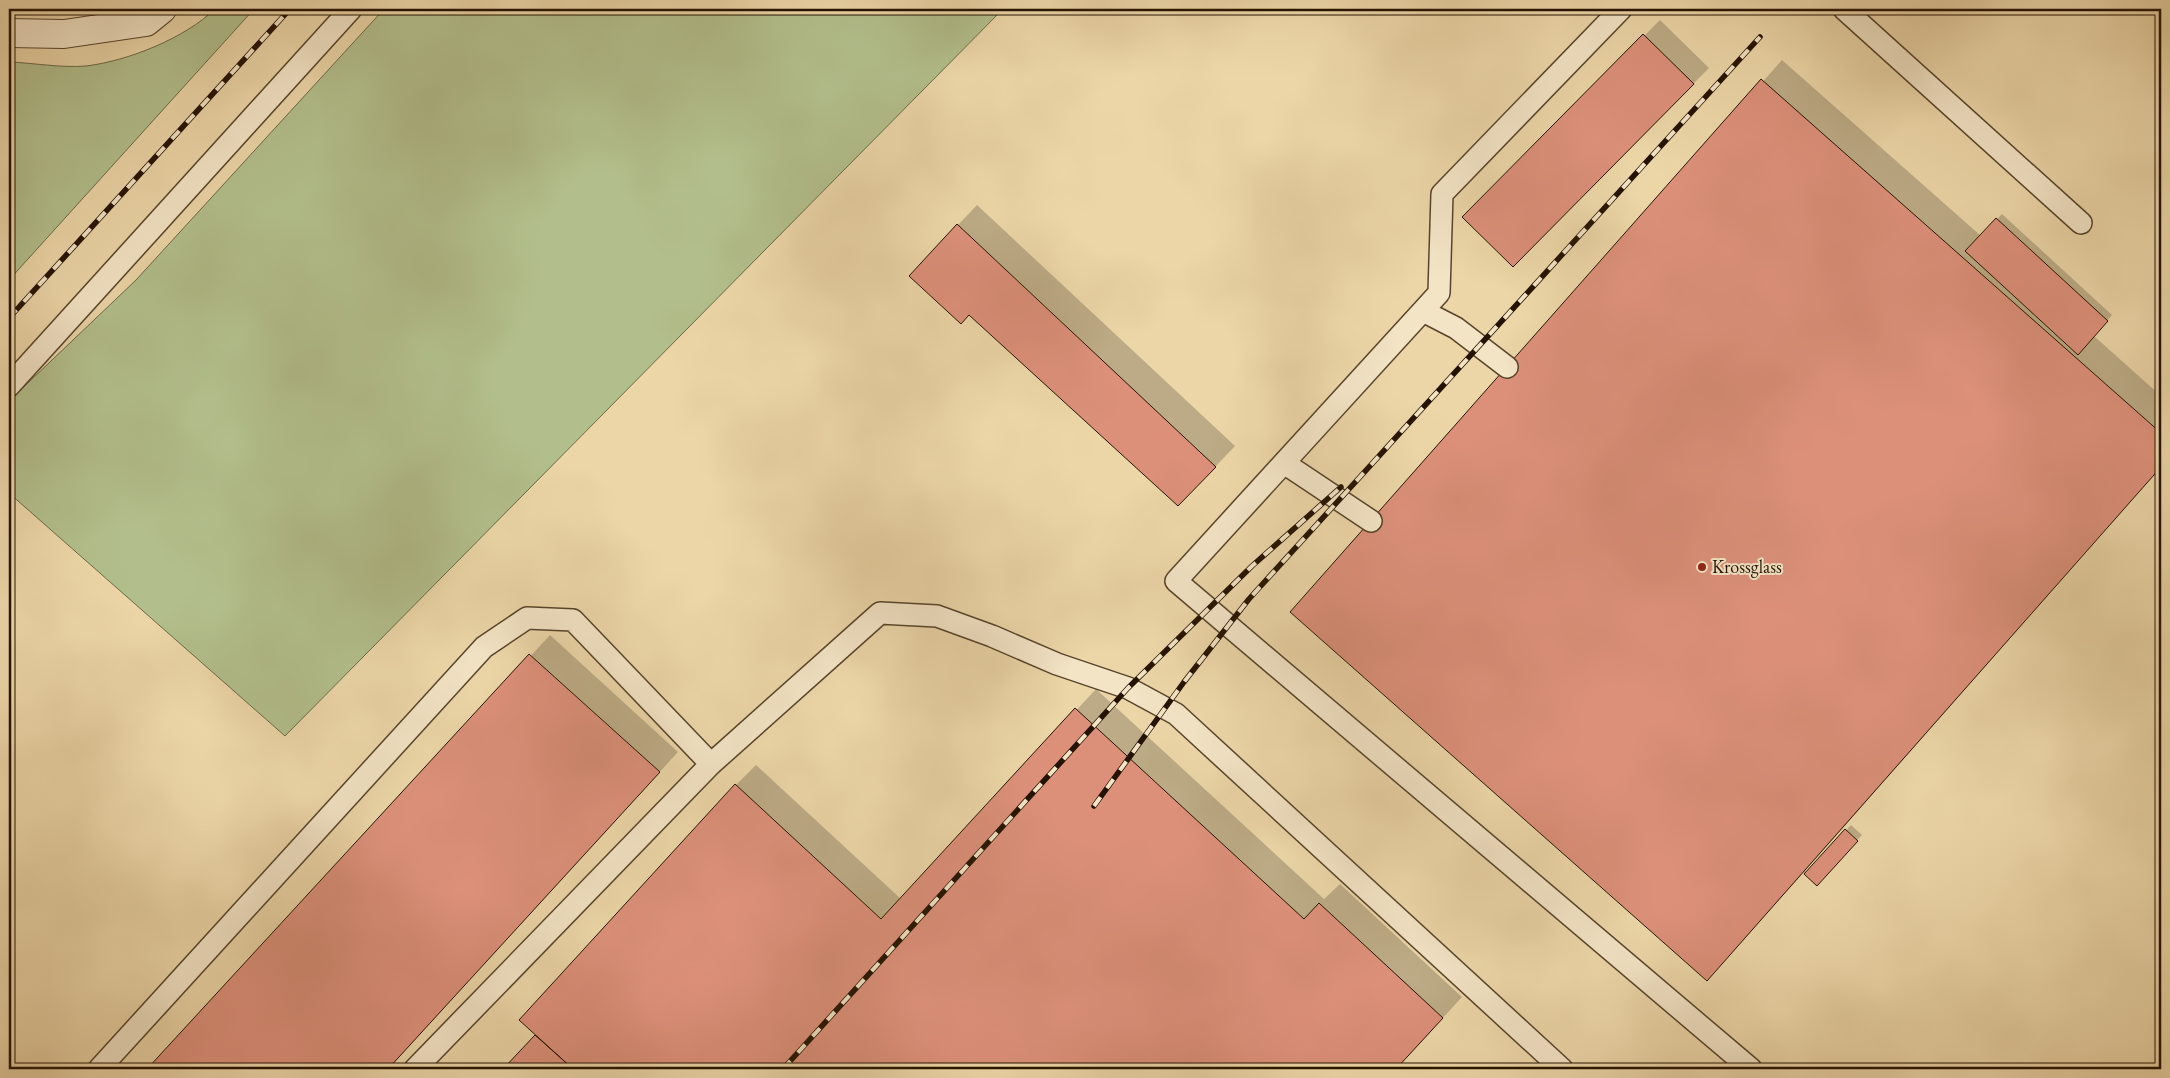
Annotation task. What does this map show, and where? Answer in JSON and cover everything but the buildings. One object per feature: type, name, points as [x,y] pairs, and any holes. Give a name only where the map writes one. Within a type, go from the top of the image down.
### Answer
[{"type":"street","points":[[9,33],[64,34],[146,22],[162,9]]},
{"type":"lane","points":[[9,386],[351,9]]},
{"type":"lane","points":[[1621,9],[1442,194],[1439,293],[1176,581],[1751,1069]]},
{"type":"lane","points":[[1844,9],[2081,224]]},
{"type":"lane","points":[[1423,311],[1456,328],[1507,367]]},
{"type":"lane","points":[[1284,463],[1371,521]]},
{"type":"lane","points":[[415,1069],[711,764],[880,613],[937,616],[1057,664],[1128,688],[1176,714],[1562,1069]]},
{"type":"lane","points":[[99,1069],[484,647],[527,618],[573,620],[711,764]]},
{"type":"green space","points":[[215,9],[254,9],[9,280],[9,62],[57,66],[86,66],[120,59],[172,38],[203,20]]},
{"type":"green space","points":[[384,9],[1003,9],[285,736],[9,493],[9,401],[136,280]]},
{"type":"railway","points":[[9,318],[290,9]]},
{"type":"railway","points":[[1094,806],[1184,682],[1249,599],[1760,37]]},
{"type":"railway","points":[[783,1069],[1128,688],[1252,566],[1341,487]]},
{"type":"place","name":"Krossglass","points":[[1702,567]]}]
